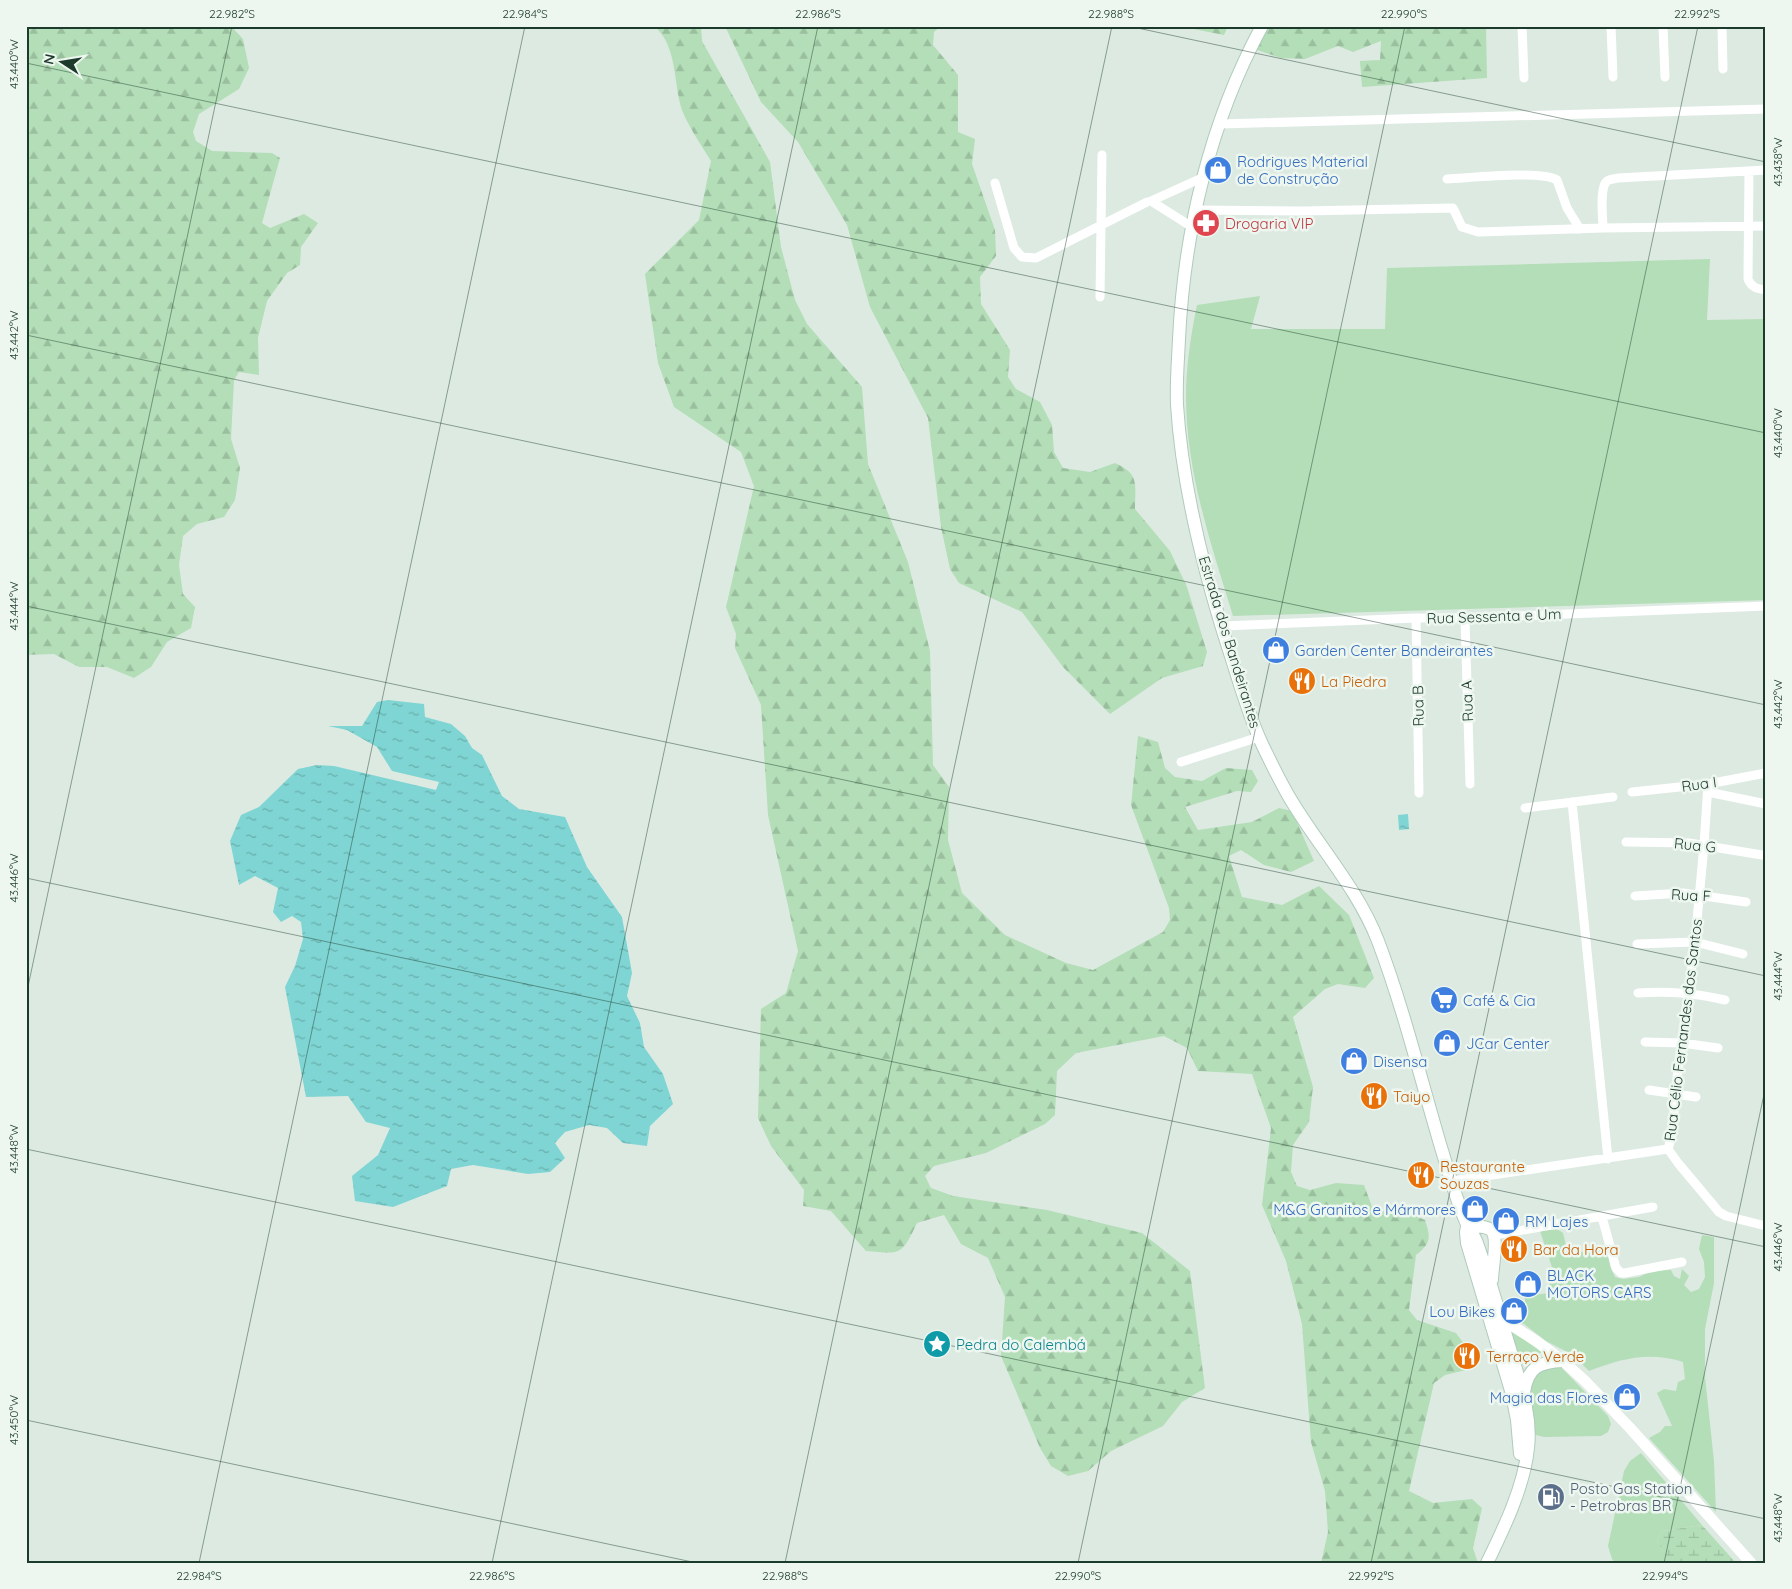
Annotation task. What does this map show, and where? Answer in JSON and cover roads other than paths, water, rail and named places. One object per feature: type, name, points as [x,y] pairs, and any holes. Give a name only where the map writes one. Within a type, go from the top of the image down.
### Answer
[{"type":"main road","name":"Estrada dos Bandeirantes","points":[[1262,26],[1233,86],[1204,177],[1195,210],[1180,303],[1177,403],[1192,508],[1211,590],[1259,737],[1289,796],[1356,898],[1374,933],[1402,1010],[1452,1181],[1467,1226],[1476,1239],[1516,1411],[1520,1442],[1521,1477]]},
{"type":"main road","points":[[1467,1226],[1486,1228],[1495,1235],[1489,1296]]},
{"type":"main road","name":"Estrada dos Bandeirantes","points":[[1487,1563],[1510,1515],[1526,1460],[1529,1432],[1528,1415],[1523,1394],[1501,1318],[1489,1296]]},
{"type":"main road","points":[[1523,1394],[1525,1383],[1533,1370],[1544,1363],[1563,1362]]},
{"type":"street","points":[[1522,26],[1524,78]]},
{"type":"street","points":[[1611,26],[1613,77]]},
{"type":"street","points":[[1664,26],[1665,77]]},
{"type":"street","points":[[1722,26],[1724,69]]},
{"type":"street","points":[[1220,124],[1766,108]]},
{"type":"street","points":[[1100,297],[1102,155]]},
{"type":"street","points":[[1603,228],[1602,196],[1605,183],[1608,180],[1766,170]]},
{"type":"street","points":[[1749,171],[1748,279],[1754,288],[1766,290]]},
{"type":"street","points":[[1447,179],[1530,176],[1553,178],[1557,180],[1567,208],[1580,229]]},
{"type":"street","points":[[1192,226],[1151,201],[1204,177]]},
{"type":"street","points":[[995,183],[1014,248],[1022,257],[1036,258],[1147,202]]},
{"type":"street","points":[[1195,210],[1303,211],[1453,208],[1462,227],[1478,232],[1766,226]]},
{"type":"street","name":"Rua Sessenta e Um","points":[[1222,626],[1766,606]]},
{"type":"street","name":"Rua B","points":[[1416,618],[1419,793]]},
{"type":"street","name":"Rua A","points":[[1465,618],[1470,784]]},
{"type":"street","points":[[1181,762],[1259,737]]},
{"type":"street","name":"Rua I","points":[[1632,792],[1708,788],[1766,772]]},
{"type":"street","points":[[1708,788],[1766,804]]},
{"type":"street","name":"Rua Célio Fernandes dos Santos","points":[[1452,1181],[1668,1149],[1672,1131],[1675,1093],[1695,942],[1708,788]]},
{"type":"street","points":[[1525,808],[1613,797]]},
{"type":"street","points":[[1572,802],[1608,1159]]},
{"type":"street","name":"Rua G","points":[[1626,842],[1672,842],[1704,845],[1762,855]]},
{"type":"street","name":"Rua F","points":[[1635,896],[1683,893],[1746,902]]},
{"type":"street","points":[[1638,944],[1695,942],[1743,954]]},
{"type":"street","points":[[1638,993],[1667,991],[1725,1000]]},
{"type":"street","points":[[1645,1042],[1682,1042],[1718,1048]]},
{"type":"street","points":[[1649,1090],[1696,1097]]},
{"type":"street","points":[[1668,1149],[1710,1202],[1726,1216],[1763,1225]]},
{"type":"street","points":[[1495,1235],[1654,1207]]},
{"type":"street","points":[[1602,1217],[1618,1271],[1625,1273],[1682,1262]]},
{"type":"street","points":[[1501,1318],[1563,1362],[1586,1381],[1751,1563]]},
{"type":"water","points":[[388,700],[424,704],[425,717],[451,724],[465,736],[472,748],[482,755],[502,796],[519,809],[565,817],[587,867],[622,917],[632,973],[627,996],[640,1023],[644,1047],[663,1074],[673,1104],[650,1126],[647,1146],[623,1143],[607,1128],[589,1125],[565,1132],[555,1143],[565,1158],[550,1172],[528,1174],[473,1165],[451,1169],[447,1186],[393,1207],[355,1201],[352,1176],[378,1155],[390,1128],[366,1122],[348,1096],[306,1097],[285,987],[295,966],[303,939],[301,922],[292,916],[281,922],[273,912],[278,888],[255,876],[239,885],[230,841],[241,815],[259,807],[298,769],[317,765],[334,766],[436,790],[439,782],[392,771],[377,747],[347,730],[328,726],[362,726],[377,702]]},
{"type":"water","points":[[1408,814],[1409,829],[1399,830],[1398,815]]},
{"type":"place","name":"Rodrigues Material de Construção","points":[[1218,170]]},
{"type":"place","name":"Drogaria VIP","points":[[1206,223]]},
{"type":"place","name":"Garden Center Bandeirantes","points":[[1276,650]]},
{"type":"place","name":"La Piedra","points":[[1302,681]]},
{"type":"place","name":"Café & Cia","points":[[1444,1000]]},
{"type":"place","name":"JCar Center","points":[[1447,1043]]},
{"type":"place","name":"Disensa","points":[[1354,1061]]},
{"type":"place","name":"Taiyo","points":[[1374,1096]]},
{"type":"place","name":"Restaurante Souzas","points":[[1421,1175]]},
{"type":"place","name":"M&G Granitos e Mármores","points":[[1475,1209]]},
{"type":"place","name":"RM Lajes","points":[[1506,1221]]},
{"type":"place","name":"Bar da Hora","points":[[1514,1249]]},
{"type":"place","name":"BLACK MOTORS CARS","points":[[1528,1284]]},
{"type":"place","name":"Lou Bikes","points":[[1514,1311]]},
{"type":"place","name":"Pedra do Calembá","points":[[937,1344]]},
{"type":"place","name":"Terraço Verde","points":[[1467,1356]]},
{"type":"place","name":"Magia das Flores","points":[[1627,1397]]},
{"type":"place","name":"Posto Gas Station - Petrobras BR","points":[[1551,1497]]}]
